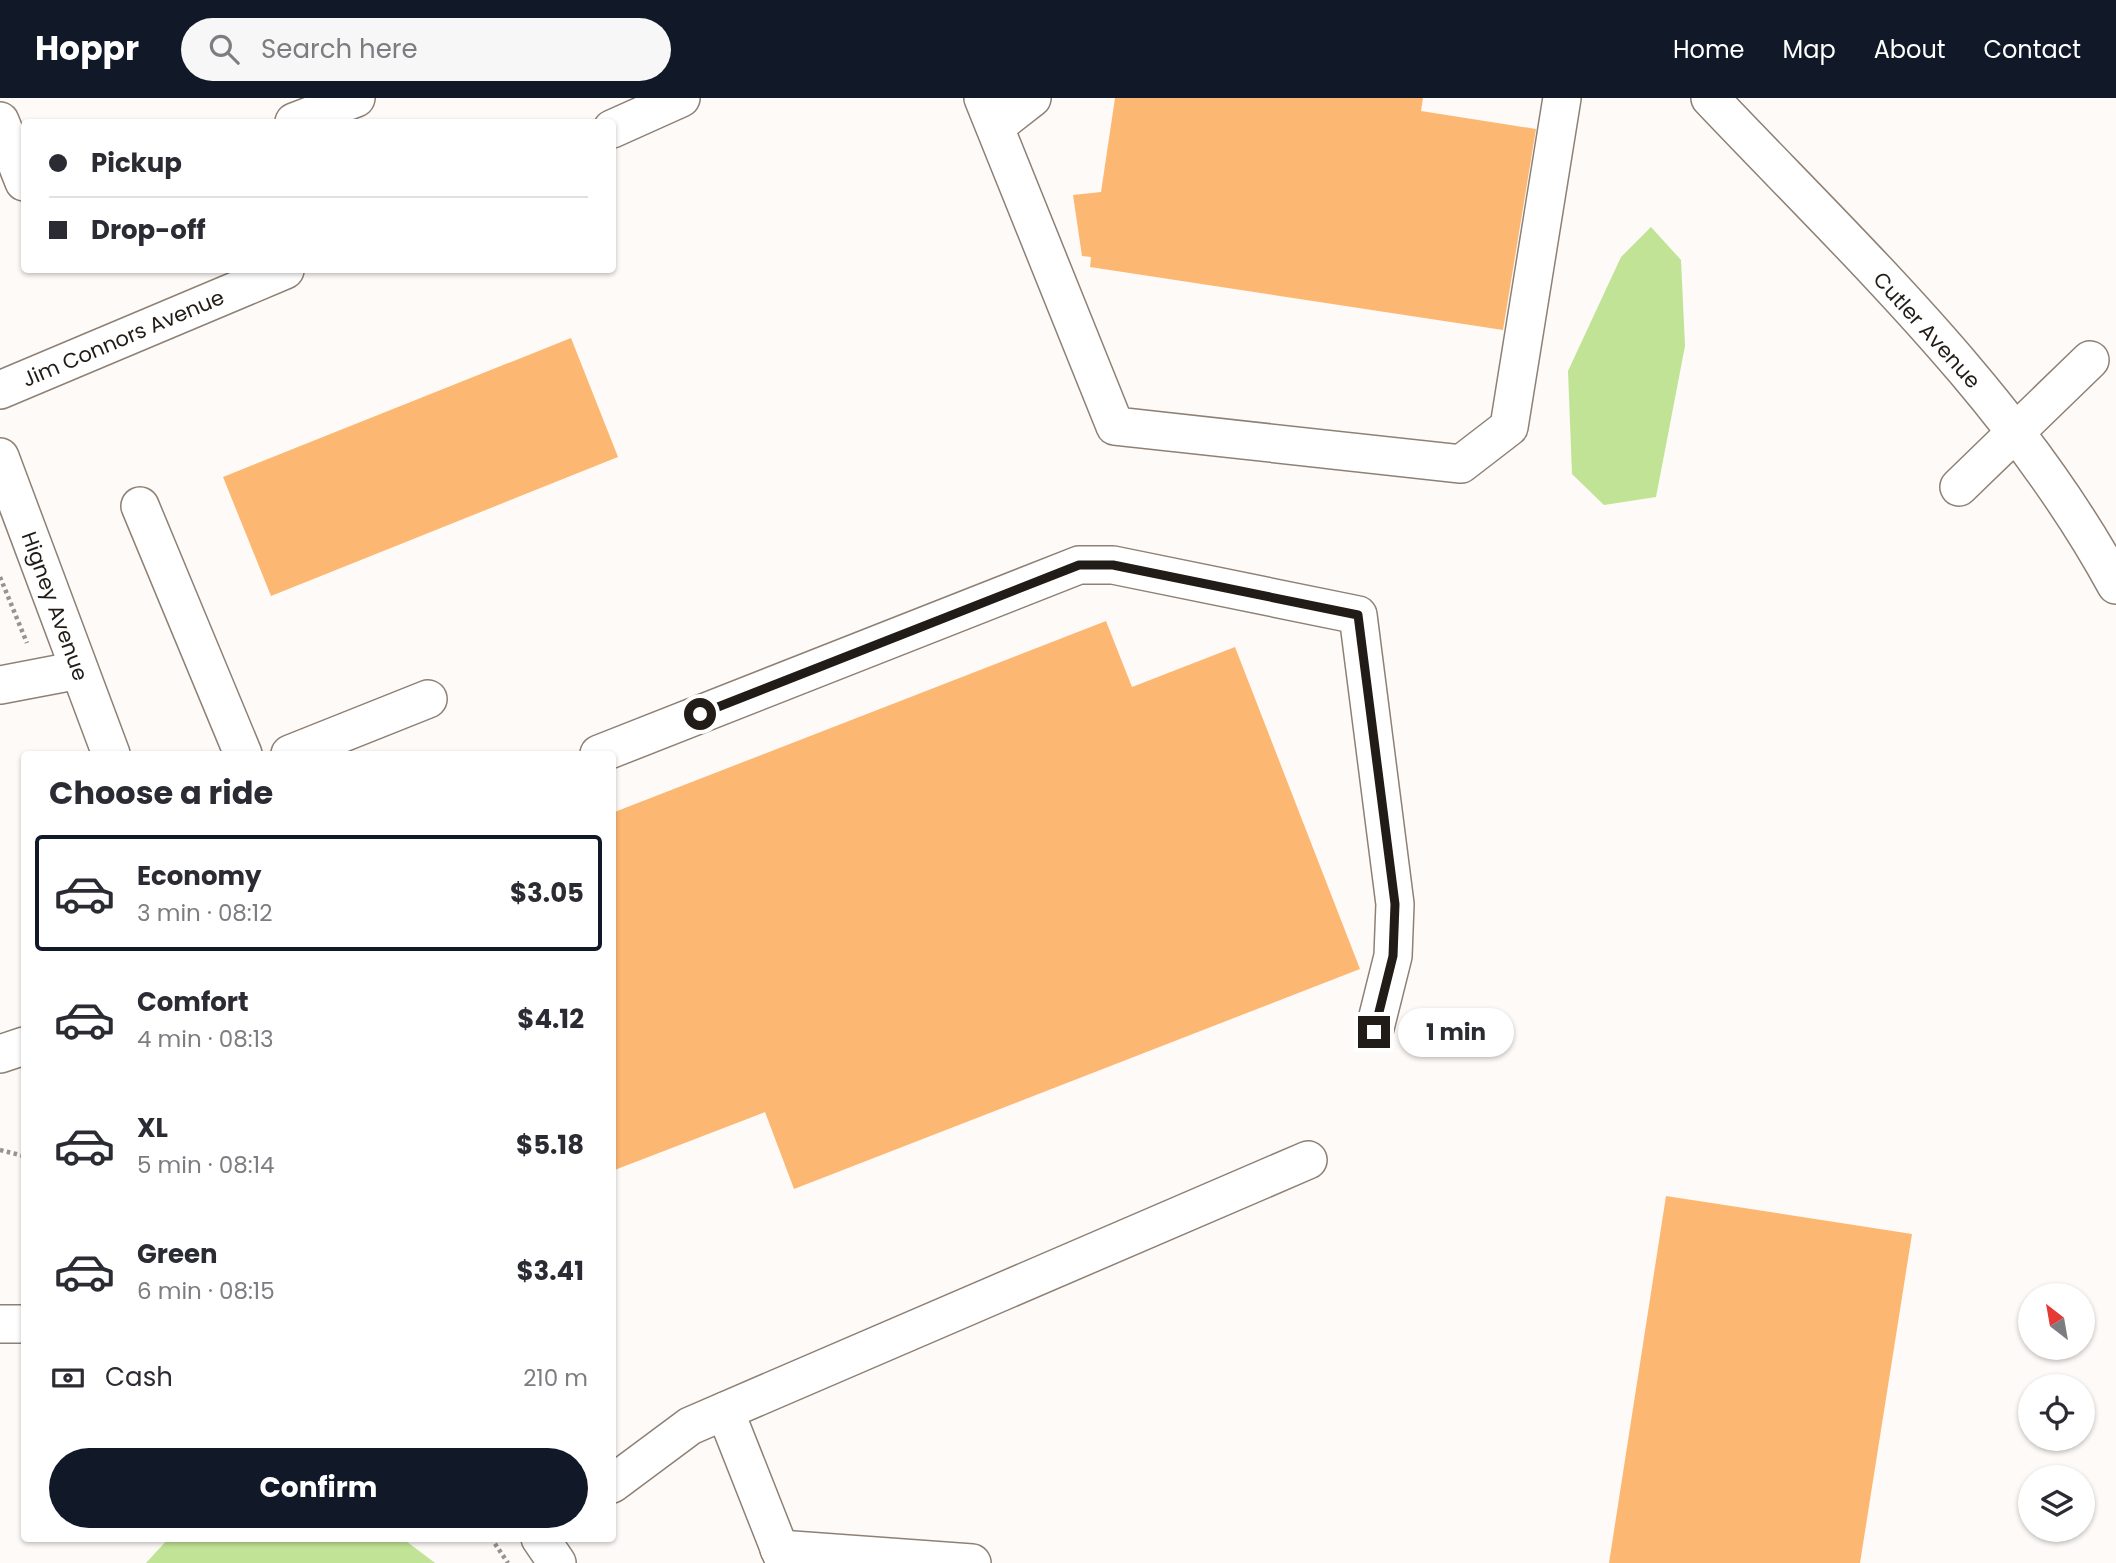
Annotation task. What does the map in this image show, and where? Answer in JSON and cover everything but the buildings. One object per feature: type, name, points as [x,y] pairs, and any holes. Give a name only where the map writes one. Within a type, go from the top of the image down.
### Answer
[{"type":"street","points":[[302,119],[356,98]]},
{"type":"street","points":[[616,127],[681,98]]},
{"type":"street","points":[[1032,98],[989,112],[1115,426],[1461,464],[1509,427],[1562,98]]},
{"type":"street","name":"Cutler Avenue","points":[[1710,98],[1916,315],[1982,391],[2085,528],[2116,585]]},
{"type":"street","points":[[0,121],[21,174]]},
{"type":"street","name":"Jim Connors Avenue","points":[[0,390],[220,282],[269,273]]},
{"type":"street","points":[[1959,487],[2090,360]]},
{"type":"street","name":"Higney Avenue","points":[[0,457],[110,751]]},
{"type":"street","points":[[140,506],[242,751]]},
{"type":"street","points":[[607,751],[1079,565],[1113,565],[1358,615],[1395,904],[1393,956],[1374,1032]]},
{"type":"street","points":[[0,685],[79,670]]},
{"type":"street","points":[[298,751],[428,699]]},
{"type":"street","points":[[0,1054],[21,1047]]},
{"type":"street","points":[[616,1481],[690,1426],[1308,1160]]},
{"type":"street","points":[[0,1324],[21,1324]]},
{"type":"street","points":[[725,1411],[782,1556],[972,1563]]},
{"type":"street","points":[[543,1542],[557,1563]]},
{"type":"path","points":[[0,1150],[21,1155]]},
{"type":"path","points":[[494,1542],[508,1563]]},
{"type":"green space","points":[[1651,227],[1681,260],[1685,346],[1656,497],[1604,505],[1572,474],[1568,371],[1621,257]]},
{"type":"green space","points":[[165,1542],[407,1542],[435,1563],[146,1563]]},
{"type":"route","points":[[700,714],[1079,565],[1113,565],[1358,615],[1395,904],[1393,956],[1374,1032]]}]
